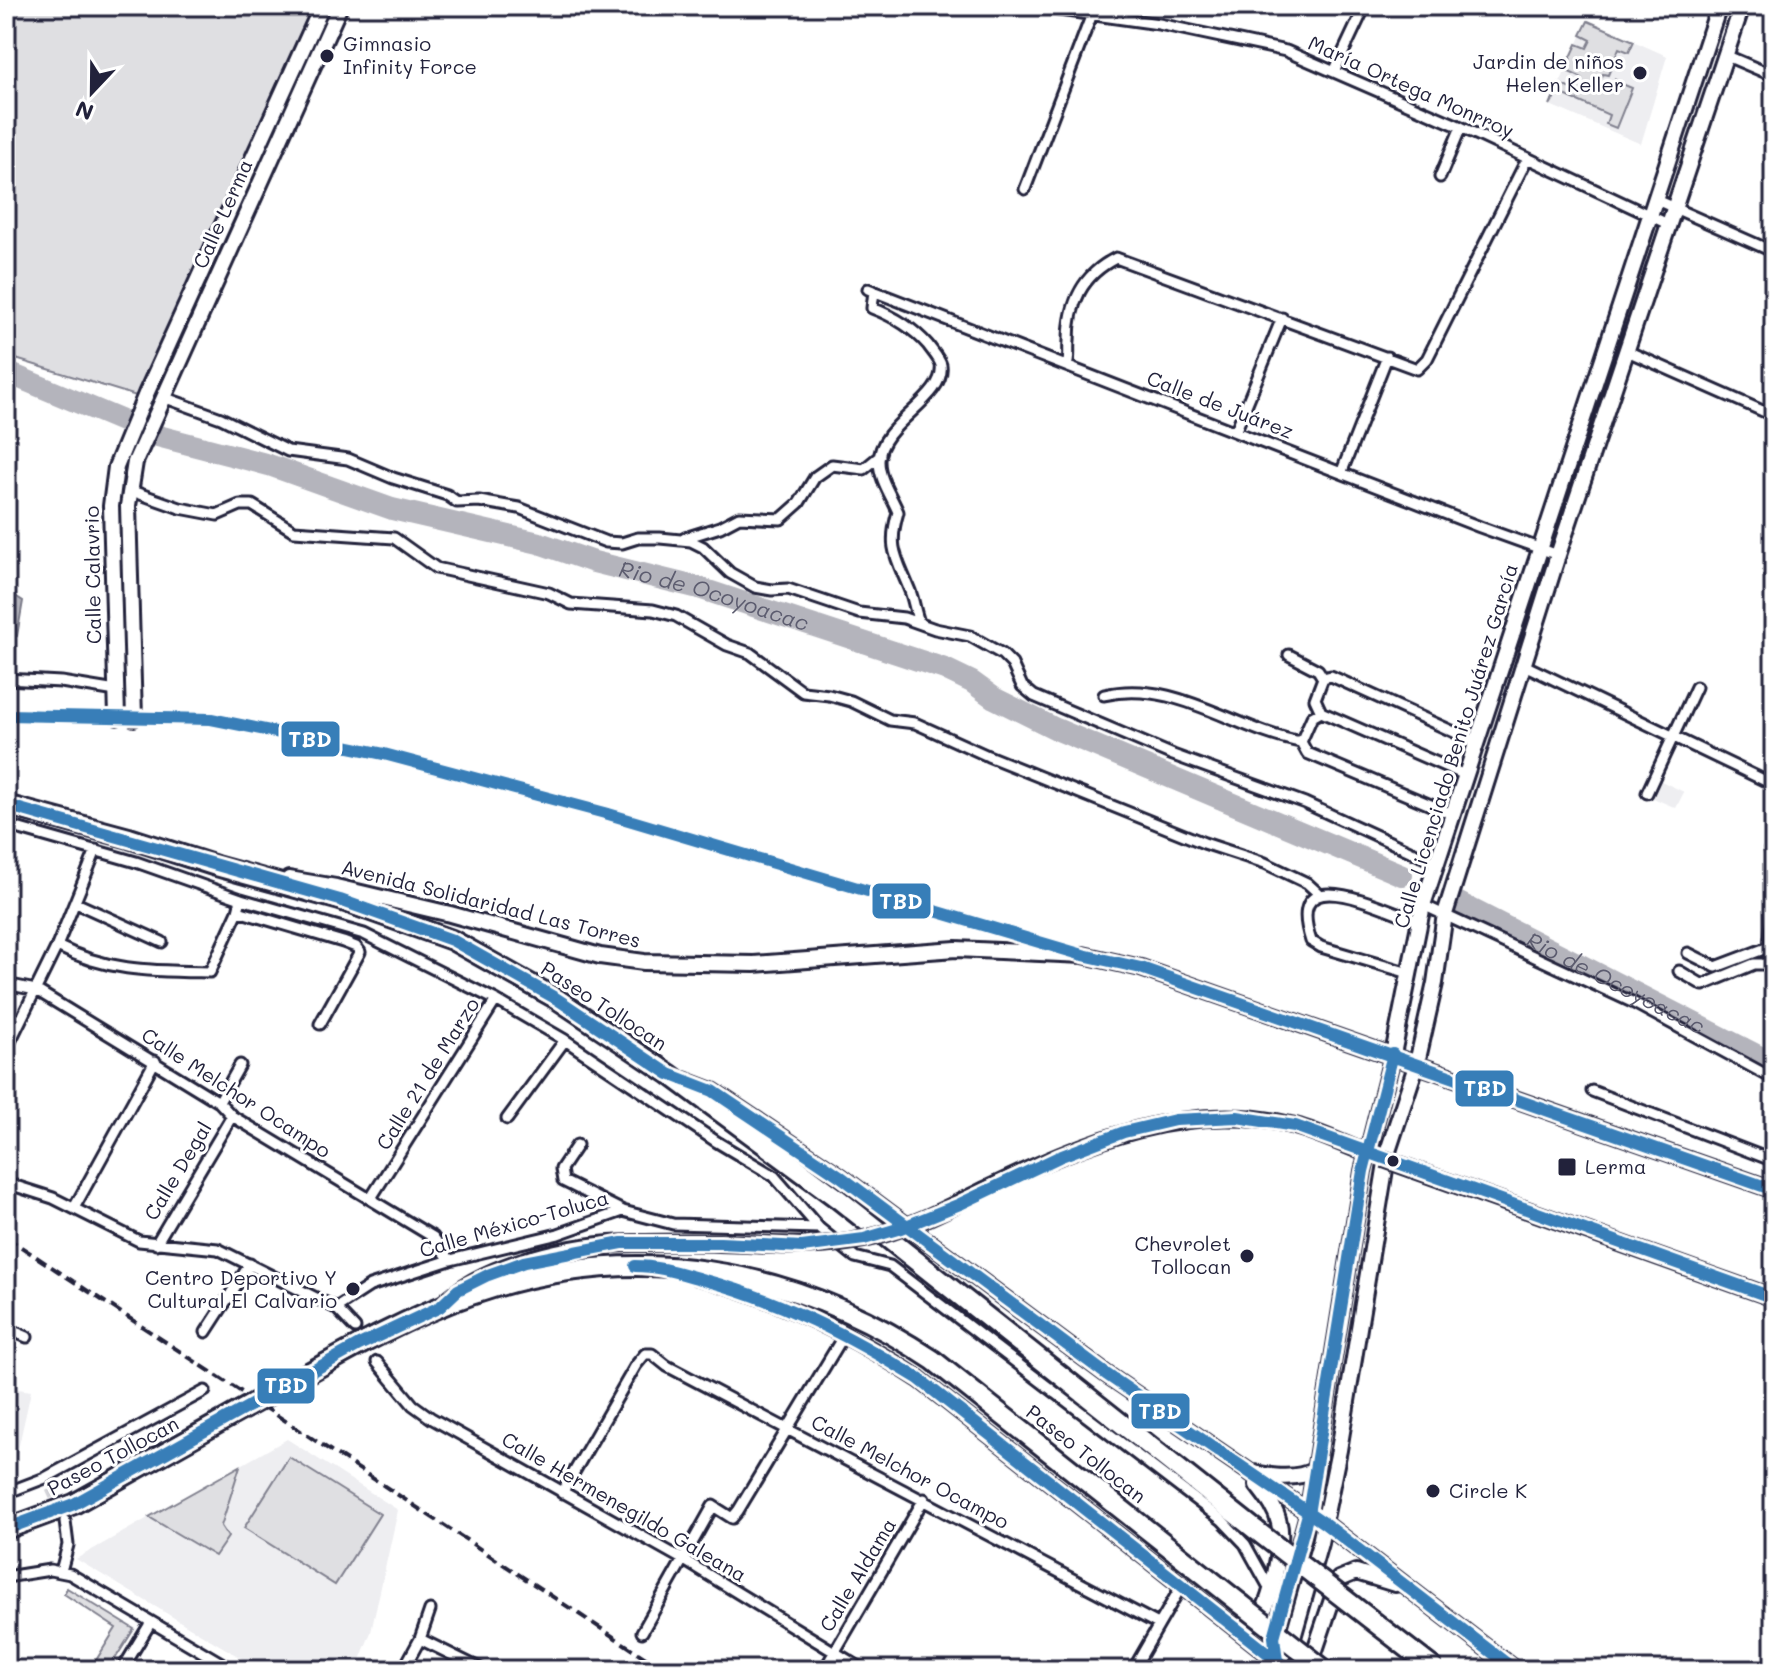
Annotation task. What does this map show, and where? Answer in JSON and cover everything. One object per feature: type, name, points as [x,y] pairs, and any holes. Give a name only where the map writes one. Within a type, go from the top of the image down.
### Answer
[{"type":"highway","name":"Paseo Tollocan","points":[[6,805],[340,900],[452,940],[557,999],[669,1074],[837,1198],[1436,1670]]},
{"type":"highway","name":"Paseo Tollocan","points":[[6,1529],[74,1504],[359,1345],[440,1307],[497,1286],[557,1272],[648,1265],[709,1270],[768,1282],[826,1301],[881,1327],[933,1360],[1325,1670]]},
{"type":"main road","name":"Calle Lerma","points":[[128,433],[322,6]]},
{"type":"main road","name":"Calle Lerma","points":[[144,439],[340,6]]},
{"type":"main road","name":"Calle Licenciado Benito Juárez García","points":[[1280,1667],[1274,1637],[1308,1514],[1363,1171],[1393,1054],[1423,905],[1719,6]]},
{"type":"main road","name":"Calle Licenciado Benito Juárez García","points":[[1280,1667],[1292,1641],[1324,1523],[1339,1450],[1388,1151],[1417,1063],[1435,983],[1445,914],[1558,555],[1742,6]]},
{"type":"main road","points":[[231,204],[246,210]]},
{"type":"main road","name":"Calle Calavrio","points":[[117,717],[111,506],[114,475],[128,433]]},
{"type":"main road","name":"Calle Calavrio","points":[[134,718],[129,490],[144,439]]},
{"type":"main road","name":"Avenida Solidaridad Las Torres","points":[[216,866],[336,887],[600,956],[644,962],[754,964],[956,949],[1083,955],[1141,968],[1774,1190]]},
{"type":"main road","points":[[669,1074],[713,1091],[840,1176],[1095,1366],[1324,1523],[1515,1670]]},
{"type":"main road","points":[[440,1307],[458,1290],[488,1275],[524,1262],[591,1247],[634,1243],[802,1247],[864,1239],[949,1208],[1059,1157],[1124,1132],[1175,1120],[1237,1117],[1295,1126],[1774,1298]]},
{"type":"main road","points":[[648,1265],[765,1298],[844,1335],[919,1379],[1182,1585],[1280,1667]]},
{"type":"main road","points":[[1246,1472],[1286,1477],[1315,1470]]},
{"type":"main road","points":[[1233,1626],[1244,1626],[1258,1620],[1263,1612],[1281,1544],[1280,1526],[1270,1502],[1246,1472]]},
{"type":"main road","points":[[1311,1670],[1312,1655],[1339,1579],[1349,1573],[1362,1572],[1407,1588]]},
{"type":"street","name":"María Ortega Monrroy","points":[[1031,6],[1159,24],[1286,51],[1461,127],[1670,225]]},
{"type":"street","points":[[1334,72],[1365,6]]},
{"type":"street","points":[[1025,189],[1092,14]]},
{"type":"street","points":[[1727,56],[1774,76]]},
{"type":"street","points":[[1440,177],[1461,127]]},
{"type":"street","points":[[1067,366],[1072,310],[1082,284],[1101,265],[1116,258],[1417,369],[1424,364],[1527,159]]},
{"type":"street","points":[[1654,199],[1774,252]]},
{"type":"street","name":"Calle de Juárez","points":[[880,456],[891,433],[936,384],[941,363],[920,337],[887,313],[872,308],[871,290],[1558,555]]},
{"type":"street","points":[[1236,430],[1282,318]]},
{"type":"street","points":[[1627,351],[1774,416]]},
{"type":"street","points":[[1342,471],[1387,357]]},
{"type":"street","points":[[163,397],[221,418],[288,451],[348,459],[393,478],[447,495],[457,502],[479,501],[519,508],[606,542],[622,543],[638,538],[682,539],[709,532],[739,517],[781,519],[807,493],[815,477],[832,465],[864,469],[880,456]]},
{"type":"street","points":[[880,456],[882,475],[898,512],[893,529],[894,556],[910,589],[919,622]]},
{"type":"street","points":[[129,490],[180,508],[217,515],[240,505],[252,505],[294,531],[394,538],[436,568],[549,593],[571,604],[653,610],[676,616],[727,645],[750,653],[803,692],[851,701],[890,720],[915,723],[988,756],[1204,843],[1254,858],[1307,883],[1319,894]]},
{"type":"street","points":[[682,539],[703,547],[730,573],[755,587],[788,589],[859,613],[919,622],[935,629],[970,636],[1002,654],[1012,664],[1022,686],[1034,696],[1173,755],[1305,803],[1436,863]]},
{"type":"street","points":[[1289,655],[1318,670],[1323,678]]},
{"type":"street","points":[[1524,665],[1774,785]]},
{"type":"street","points":[[1323,678],[1331,676],[1476,742]]},
{"type":"street","points":[[1323,678],[1315,699],[1321,712],[1465,775]]},
{"type":"street","points":[[6,679],[61,682],[116,691]]},
{"type":"street","points":[[1647,793],[1696,687]]},
{"type":"street","points":[[1104,695],[1139,690],[1169,695],[1279,738],[1301,742]]},
{"type":"street","points":[[1301,742],[1312,717],[1321,712]]},
{"type":"street","points":[[6,715],[211,719],[384,754],[605,813],[1083,955]]},
{"type":"street","points":[[1301,742],[1307,753],[1452,814]]},
{"type":"street","name":"Calle 21 de Marzo","points":[[6,825],[364,934],[496,1000],[371,1198]]},
{"type":"street","points":[[6,1050],[57,946],[96,850]]},
{"type":"street","points":[[1409,973],[1321,947],[1311,941],[1304,913],[1308,900],[1319,894],[1335,893],[1419,921]]},
{"type":"street","points":[[57,946],[88,961],[110,967],[210,972],[241,899]]},
{"type":"street","points":[[76,903],[162,942]]},
{"type":"street","points":[[1423,905],[1634,1003],[1774,1079]]},
{"type":"street","points":[[1688,953],[1716,967],[1772,948],[1774,909]]},
{"type":"street","points":[[238,911],[343,942],[360,952],[320,1024]]},
{"type":"street","points":[[1679,971],[1703,985],[1754,964],[1774,964]]},
{"type":"street","name":"Calle Melchor Ocampo","points":[[6,984],[36,990],[155,1061],[219,1102],[232,1116],[433,1237],[450,1260]]},
{"type":"street","points":[[496,1000],[565,1040],[717,1142],[774,1176],[819,1228],[855,1257],[890,1266],[1222,1520],[1245,1544],[1270,1589]]},
{"type":"street","points":[[507,1119],[565,1040]]},
{"type":"street","points":[[74,1208],[155,1061]]},
{"type":"street","points":[[219,1102],[240,1065]]},
{"type":"street","points":[[1592,1091],[1774,1161]]},
{"type":"street","name":"Calle Degal","points":[[156,1244],[232,1116]]},
{"type":"street","points":[[577,1145],[561,1169],[563,1181],[623,1211]]},
{"type":"street","points":[[6,1183],[74,1208],[139,1241],[218,1249],[336,1308],[355,1328]]},
{"type":"street","name":"Calle México-Toluca","points":[[336,1308],[370,1286],[450,1260],[558,1234],[623,1211],[673,1224],[819,1228]]},
{"type":"street","points":[[206,1332],[250,1264]]},
{"type":"street","points":[[6,1328],[27,1337]]},
{"type":"street","points":[[642,1632],[713,1506],[732,1518],[738,1511],[844,1335]]},
{"type":"street","name":"Calle Melchor Ocampo","points":[[562,1493],[636,1365],[645,1354],[652,1354],[657,1360],[1158,1624]]},
{"type":"street","name":"Calle Hermenegildo Galeana","points":[[377,1362],[413,1405],[431,1418],[684,1560],[864,1670]]},
{"type":"street","points":[[6,1493],[45,1478],[205,1391]]},
{"type":"street","points":[[45,1478],[50,1489]]},
{"type":"street","name":"Calle Aldama","points":[[824,1670],[924,1499]]},
{"type":"street","points":[[65,1521],[68,1545],[65,1573]]},
{"type":"street","points":[[7,1578],[50,1570],[65,1573],[233,1670]]},
{"type":"street","points":[[1133,1670],[1182,1585]]},
{"type":"street","points":[[403,1670],[420,1639],[430,1610]]},
{"type":"street","points":[[122,1670],[151,1622]]},
{"type":"street","points":[[420,1639],[483,1670]]},
{"type":"shaded area","points":[[6,6],[320,6],[267,108],[156,402],[6,356]]},
{"type":"shaded area","name":"Jardin de niños Helen Keller","points":[[1588,21],[1667,56],[1641,144],[1550,105]]},
{"type":"shaded area","points":[[1588,21],[1634,41],[1629,52],[1619,48],[1608,75],[1603,74],[1599,85],[1611,90],[1615,79],[1632,88],[1616,128],[1606,124],[1609,115],[1558,92],[1550,105],[1559,84],[1576,91],[1582,78],[1565,70],[1577,44],[1587,48],[1591,40],[1581,35]]},
{"type":"shaded area","points":[[6,590],[23,601],[17,636],[6,633]]},
{"type":"shaded area","points":[[1659,780],[1684,792],[1676,808],[1651,797]]},
{"type":"shaded area","points":[[6,1387],[31,1391],[10,1486],[6,1487]]},
{"type":"shaded area","points":[[287,1439],[398,1510],[371,1632],[356,1670],[261,1670],[76,1559]]},
{"type":"shaded area","points":[[289,1457],[380,1514],[335,1585],[244,1528]]},
{"type":"shaded area","points":[[240,1466],[221,1526],[228,1537],[215,1556],[149,1517]]},
{"type":"shaded area","points":[[67,1588],[134,1629],[108,1670],[90,1670],[116,1628],[64,1594]]},
{"type":"waterway","name":"Rio de Ocoyoacac","points":[[6,372],[158,436],[269,465],[392,509],[539,543],[594,562],[699,588],[945,669],[1056,729],[1402,875]]},
{"type":"waterway","name":"Rio de Ocoyoacac","points":[[1457,902],[1774,1064]]},
{"type":"tunnel","points":[[50,1489],[60,1511]]},
{"type":"railway","points":[[6,1237],[664,1670]]},
{"type":"transit line","name":"TBD","points":[[6,715],[211,719],[384,754],[605,813],[1083,955],[1141,968],[1774,1190]]},
{"type":"transit line","name":"TBD","points":[[6,805],[340,900],[452,940],[557,999],[669,1074],[713,1091],[840,1176],[1106,1374],[1324,1523],[1515,1670]]},
{"type":"transit line","name":"TBD","points":[[1277,1661],[1274,1637],[1308,1514],[1363,1171],[1393,1054]]},
{"type":"transit line","name":"TBD","points":[[6,1529],[74,1504],[359,1345],[440,1307],[458,1290],[524,1262],[622,1243],[802,1247],[864,1239],[960,1204],[1059,1157],[1124,1132],[1175,1120],[1237,1117],[1295,1126],[1774,1298]]},
{"type":"transit line","name":"TBD","points":[[635,1266],[677,1272],[759,1297],[841,1334],[919,1379],[1289,1670]]},
{"type":"place","name":"Gimnasio Infinity Force","points":[[327,56]]},
{"type":"place","name":"Jardin de niños Helen Keller","points":[[1640,73]]},
{"type":"place","name":"Lerma","points":[[1567,1167]]},
{"type":"place","name":"Chevrolet Tollocan","points":[[1247,1256]]},
{"type":"place","name":"Centro Deportivo Y Cultural El Calvario","points":[[353,1289]]},
{"type":"place","name":"Circle K","points":[[1433,1491]]}]
